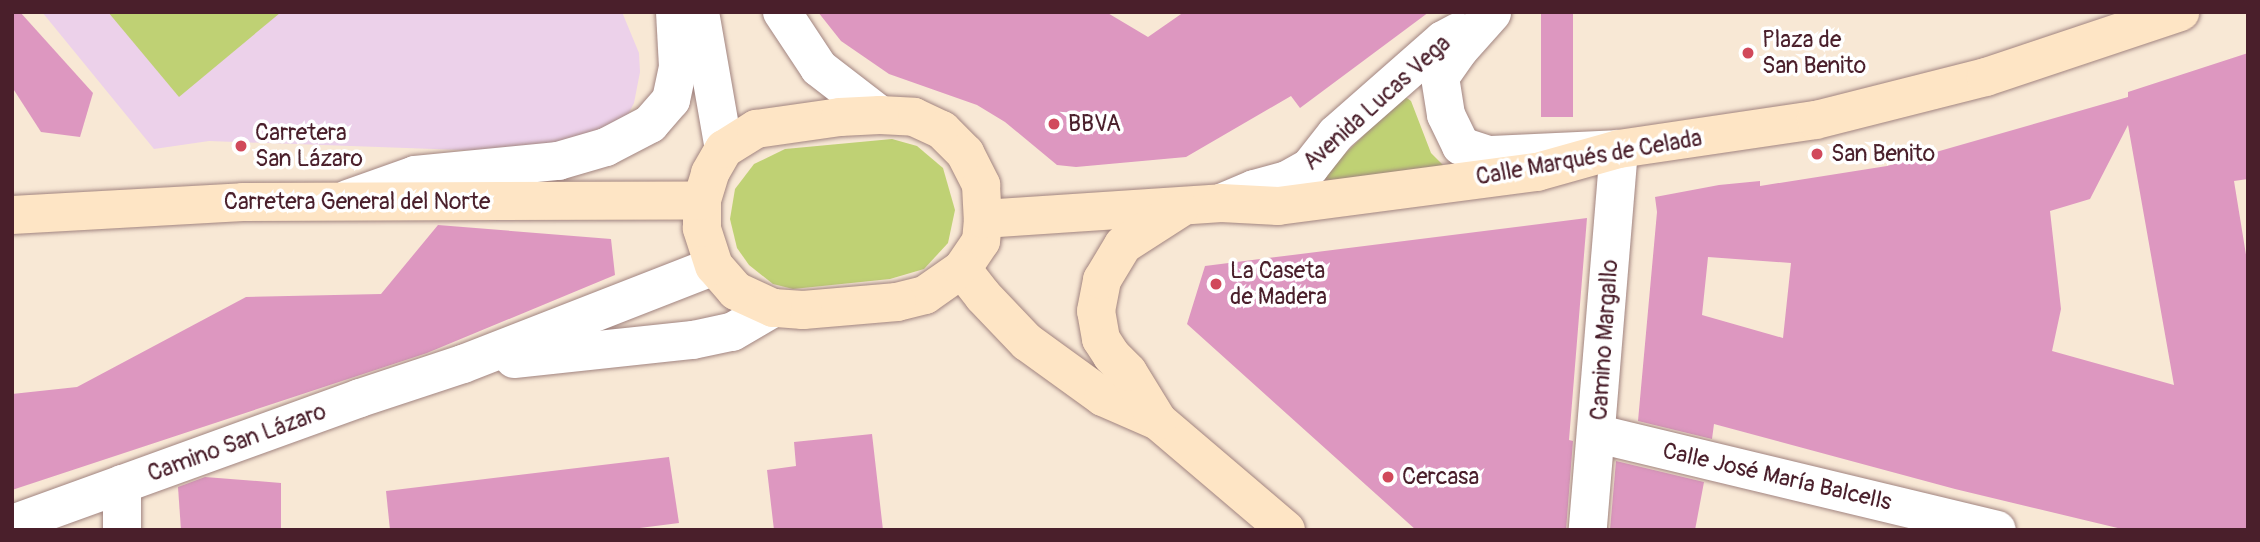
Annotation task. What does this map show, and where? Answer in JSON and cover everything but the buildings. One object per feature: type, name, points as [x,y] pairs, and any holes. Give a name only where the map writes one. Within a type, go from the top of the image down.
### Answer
[{"type":"street","points":[[342,201],[415,175],[558,161],[606,147],[650,124],[671,100],[678,67],[675,12]]},
{"type":"street","points":[[700,12],[724,149]]},
{"type":"street","points":[[782,12],[819,68],[880,115]]},
{"type":"street","name":"Calle Marqués de Celada","points":[[983,219],[1181,208],[1221,203],[1278,206],[1536,172],[1619,149],[1816,120],[1986,77],[2180,12]]},
{"type":"street","name":"Avenida Lucas Vega","points":[[1493,13],[1459,50],[1440,77],[1446,116],[1461,146],[1489,155],[1619,149]]},
{"type":"street","name":"Avenida Lucas Vega","points":[[1221,203],[1254,189],[1287,180],[1310,167],[1336,134],[1443,40],[1493,13]]},
{"type":"street","points":[[880,115],[914,117],[942,130],[965,153],[981,185],[983,219],[981,242],[962,268],[925,295],[897,302],[803,310],[773,308],[736,291],[714,266],[702,229],[702,200],[710,173],[724,149],[756,129],[840,117],[880,115]]},
{"type":"street","name":"Camino Margallo","points":[[1588,530],[1598,434],[1619,149]]},
{"type":"street","name":"Carretera General del Norte","points":[[12,215],[243,202],[702,200]]},
{"type":"street","points":[[1158,421],[1128,372],[1112,356],[1101,339],[1096,311],[1102,280],[1123,244],[1181,208]]},
{"type":"street","name":"Camino San Lázaro","points":[[12,524],[463,364],[714,266]]},
{"type":"street","points":[[962,268],[983,296],[1027,342],[1102,397],[1158,421],[1286,530]]},
{"type":"street","name":"Camino San Lázaro","points":[[463,364],[693,340],[732,332],[773,308]]},
{"type":"street","name":"Calle José María Balcells","points":[[1598,434],[1997,530]]},
{"type":"street","points":[[122,484],[122,530]]},
{"type":"shaded area","points":[[42,12],[622,12],[639,53],[640,72],[634,103],[621,128],[514,152],[209,141],[154,149]]},
{"type":"green space","points":[[108,12],[280,12],[280,13],[179,97]]},
{"type":"green space","points":[[1404,96],[1411,101],[1431,153],[1444,166],[1316,182]]},
{"type":"green space","points":[[892,139],[917,146],[943,168],[955,210],[948,243],[924,269],[890,279],[793,289],[773,284],[749,265],[737,248],[730,219],[735,189],[754,164],[785,149]]},
{"type":"place","name":"Plaza de San Benito","points":[[1748,53]]},
{"type":"place","name":"BBVA","points":[[1054,124]]},
{"type":"place","name":"Carretera San Lázaro","points":[[241,146]]},
{"type":"place","name":"San Benito","points":[[1817,154]]},
{"type":"place","name":"La Caseta de Madera","points":[[1216,284]]},
{"type":"place","name":"Cercasa","points":[[1388,477]]}]
